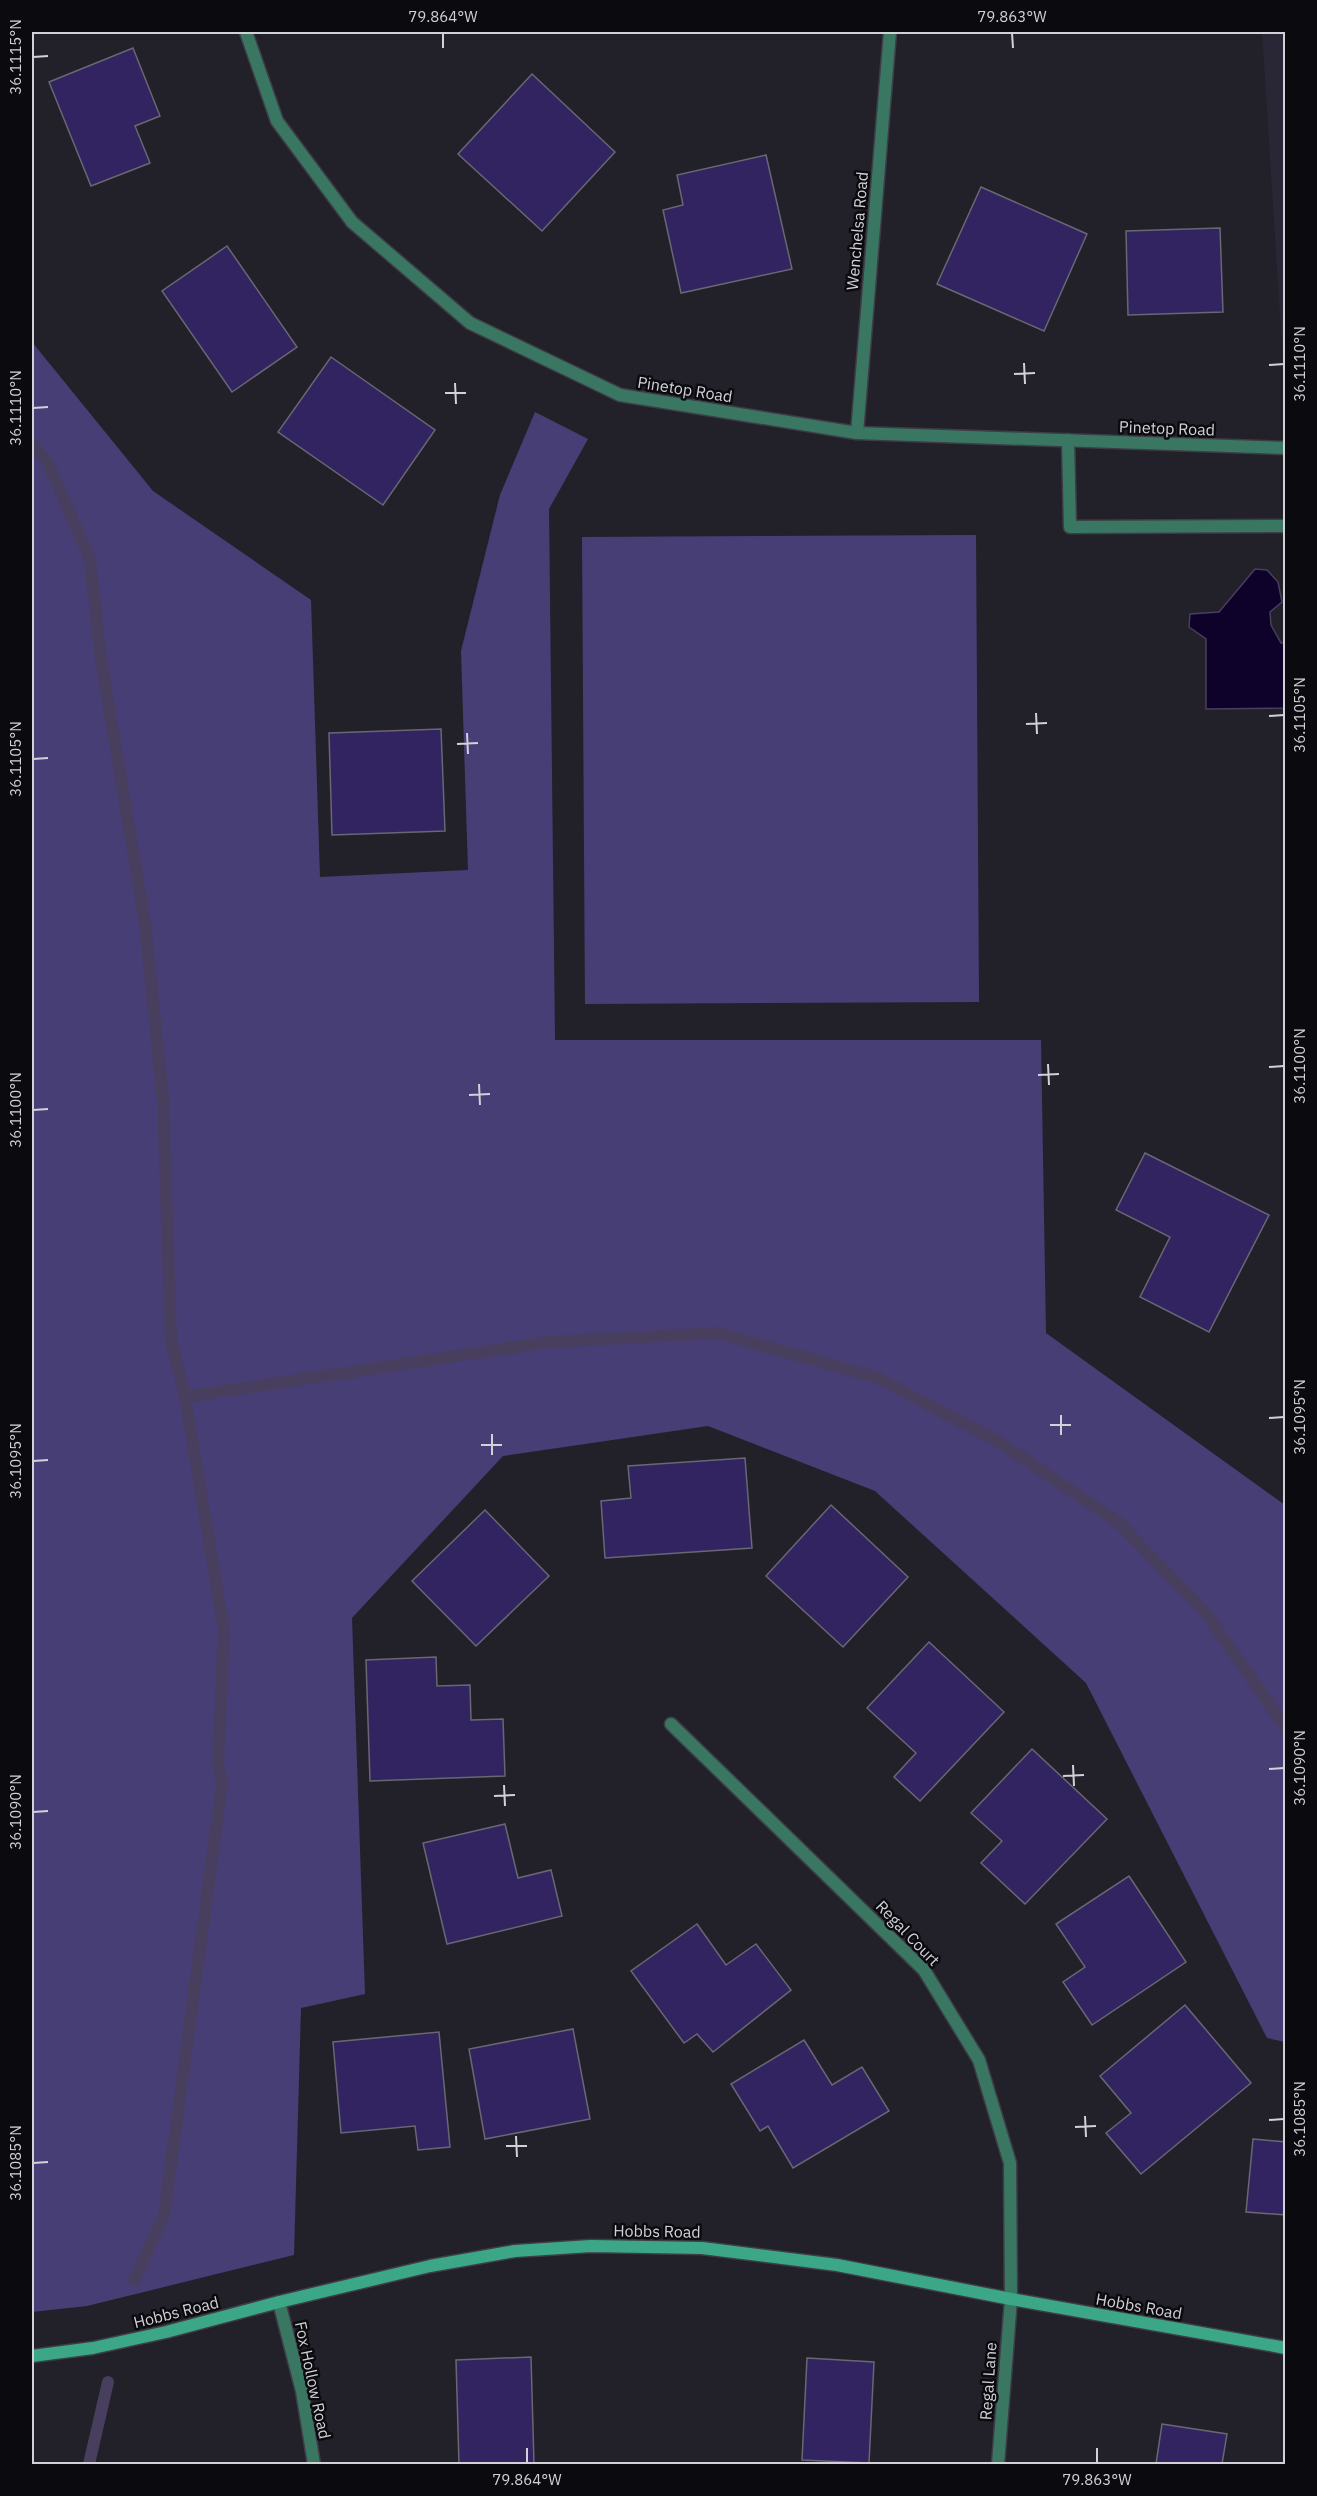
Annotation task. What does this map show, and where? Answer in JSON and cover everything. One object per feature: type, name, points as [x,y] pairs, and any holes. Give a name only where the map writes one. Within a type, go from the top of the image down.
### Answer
[{"type":"street","name":"Pinetop Road","points":[[246,32],[277,121],[352,222],[470,323],[621,395],[857,433],[1286,448]]},
{"type":"street","name":"Wenchelsa Road","points":[[857,433],[890,32]]},
{"type":"street","points":[[1068,441],[1070,527],[1286,526]]},
{"type":"street","name":"Regal Court","points":[[671,1724],[924,1970],[979,2060],[1010,2163],[1011,2300]]},
{"type":"street","name":"Hobbs Road","points":[[32,2356],[93,2348],[156,2335],[279,2302],[430,2266],[515,2252],[591,2246],[702,2248],[837,2265],[1011,2300],[1286,2348]]},
{"type":"street","name":"Regal Lane","points":[[998,2464],[1011,2300]]},
{"type":"street","name":"Fox Hollow Road","points":[[279,2302],[302,2391],[314,2464]]},
{"type":"shaded area","points":[[1262,32],[1285,32],[1285,376],[1284,376]]},
{"type":"shaded area","points":[[32,342],[153,491],[311,600],[320,877],[468,870],[461,651],[500,495],[535,412],[588,439],[549,509],[555,1040],[1041,1040],[1046,1333],[1285,1505],[1285,2042],[1267,2038],[1086,1683],[875,1491],[708,1426],[503,1456],[352,1618],[365,1994],[301,2008],[294,2255],[87,2306],[32,2312]]},
{"type":"shaded area","points":[[976,535],[979,1002],[585,1004],[582,537]]},
{"type":"shaded area","points":[[1255,569],[1267,570],[1278,582],[1282,602],[1270,612],[1271,625],[1281,643],[1285,643],[1285,708],[1206,709],[1206,639],[1189,627],[1190,614],[1219,612]]},
{"type":"building","points":[[133,48],[160,116],[135,126],[150,163],[91,186],[49,82]]},
{"type":"building","points":[[532,74],[615,152],[542,231],[458,154]]},
{"type":"building","points":[[766,155],[792,269],[681,293],[663,210],[683,205],[677,175]]},
{"type":"building","points":[[981,187],[1087,234],[1044,331],[937,284]]},
{"type":"building","points":[[1220,228],[1223,312],[1128,315],[1126,231]]},
{"type":"building","points":[[227,246],[297,347],[232,392],[162,291]]},
{"type":"building","points":[[331,357],[435,430],[383,505],[278,432]]},
{"type":"building","points":[[441,729],[445,831],[332,835],[329,733]]},
{"type":"building","points":[[1145,1153],[1269,1215],[1209,1332],[1140,1297],[1170,1237],[1116,1210]]},
{"type":"building","points":[[745,1458],[752,1548],[605,1558],[601,1501],[631,1498],[628,1466]]},
{"type":"building","points":[[831,1505],[908,1577],[843,1647],[766,1576]]},
{"type":"building","points":[[485,1510],[549,1576],[476,1646],[412,1581]]},
{"type":"building","points":[[929,1642],[1004,1712],[920,1801],[894,1777],[916,1753],[867,1708]]},
{"type":"building","points":[[436,1657],[437,1686],[470,1685],[471,1720],[503,1719],[505,1776],[370,1781],[366,1660]]},
{"type":"building","points":[[1032,1749],[1107,1819],[1025,1904],[981,1863],[1002,1841],[971,1813]]},
{"type":"building","points":[[505,1824],[518,1878],[551,1870],[562,1916],[447,1944],[423,1843]]},
{"type":"building","points":[[1129,1876],[1186,1962],[1092,2025],[1063,1982],[1085,1967],[1056,1924]]},
{"type":"building","points":[[697,1924],[726,1965],[756,1944],[791,1990],[713,2052],[697,2034],[684,2043],[631,1971]]},
{"type":"building","points":[[1185,2005],[1251,2083],[1141,2174],[1106,2133],[1131,2113],[1100,2076]]},
{"type":"building","points":[[573,2029],[590,2119],[485,2139],[469,2049]]},
{"type":"building","points":[[439,2032],[450,2147],[418,2150],[415,2126],[341,2133],[333,2042]]},
{"type":"building","points":[[804,2040],[832,2085],[862,2067],[889,2111],[793,2168],[768,2126],[760,2131],[731,2084]]},
{"type":"building","points":[[1253,2139],[1286,2142],[1286,2215],[1246,2212]]},
{"type":"building","points":[[531,2357],[534,2464],[459,2464],[456,2360]]},
{"type":"building","points":[[807,2358],[874,2362],[869,2463],[802,2460]]},
{"type":"building","points":[[1162,2424],[1227,2434],[1222,2464],[1156,2464]]},
{"type":"waterway","points":[[32,444],[48,463],[90,559],[101,659],[145,923],[163,1100],[171,1339],[185,1397],[224,1630],[218,1762],[222,1785],[164,2215],[134,2280]]},
{"type":"waterway","points":[[185,1397],[549,1342],[718,1333],[878,1378],[997,1441],[1118,1522],[1205,1612],[1286,1728]]},
{"type":"waterway","points":[[89,2464],[108,2382]]}]
